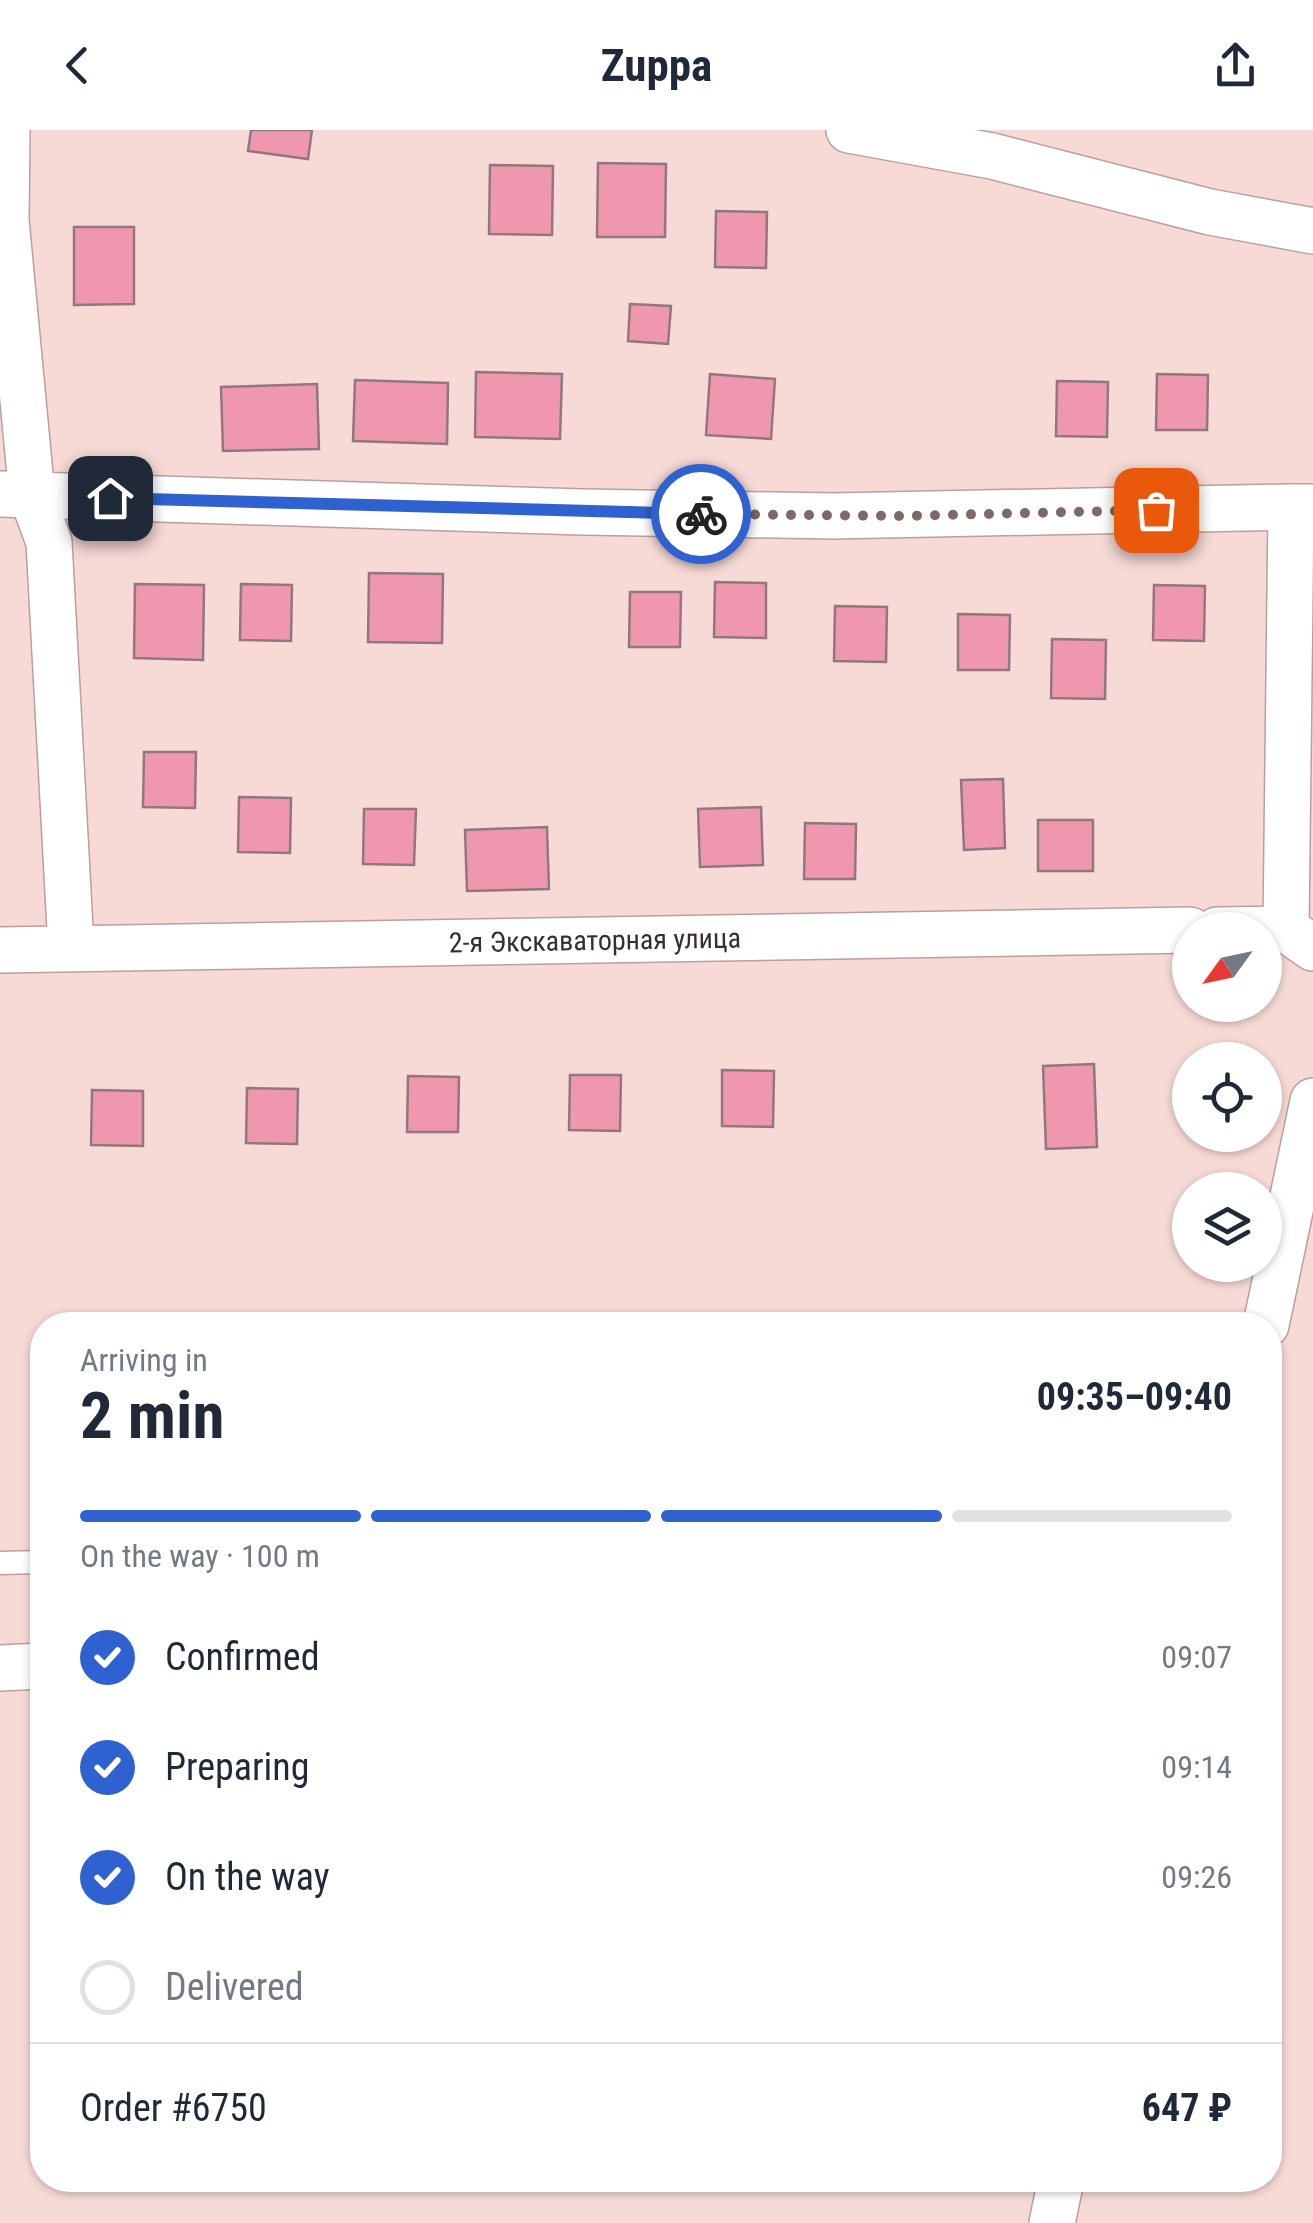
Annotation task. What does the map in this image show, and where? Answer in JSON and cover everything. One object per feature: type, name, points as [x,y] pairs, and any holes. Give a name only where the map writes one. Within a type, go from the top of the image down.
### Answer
[{"type":"street","points":[[7,130],[6,220],[16,495],[49,542],[70,947]]},
{"type":"street","points":[[850,130],[992,156],[1210,212],[1313,231]]},
{"type":"street","points":[[16,495],[833,516],[1302,507],[1299,939]]},
{"type":"street","name":"2-я Экскаваторная улица","points":[[0,950],[1172,930]]},
{"type":"street","points":[[1269,1312],[1313,1102]]},
{"type":"street","points":[[0,1668],[30,1667]]},
{"type":"street","points":[[1052,2223],[1058,2192]]},
{"type":"lane","points":[[0,1563],[30,1562]]},
{"type":"building","points":[[251,130],[312,130],[308,159],[248,151]]},
{"type":"building","points":[[598,163],[666,164],[665,237],[597,237]]},
{"type":"building","points":[[490,165],[553,166],[552,235],[489,234]]},
{"type":"building","points":[[716,211],[767,212],[766,268],[715,267]]},
{"type":"building","points":[[74,227],[134,227],[134,304],[74,305]]},
{"type":"building","points":[[630,304],[671,306],[668,344],[628,341]]},
{"type":"building","points":[[476,372],[562,374],[560,439],[475,437]]},
{"type":"building","points":[[710,374],[775,379],[771,439],[706,435]]},
{"type":"building","points":[[1157,374],[1208,375],[1207,430],[1156,430]]},
{"type":"building","points":[[355,380],[448,383],[447,444],[353,441]]},
{"type":"building","points":[[1057,381],[1108,382],[1107,437],[1056,436]]},
{"type":"building","points":[[317,384],[319,449],[223,451],[221,387]]},
{"type":"building","points":[[369,573],[443,574],[442,643],[368,642]]},
{"type":"building","points":[[715,582],[766,583],[766,638],[714,637]]},
{"type":"building","points":[[135,584],[204,585],[203,660],[134,658]]},
{"type":"building","points":[[241,584],[292,585],[291,641],[240,640]]},
{"type":"building","points":[[1154,585],[1205,586],[1204,641],[1153,640]]},
{"type":"building","points":[[630,592],[681,592],[680,647],[629,647]]},
{"type":"building","points":[[835,606],[887,607],[886,662],[834,661]]},
{"type":"building","points":[[958,614],[1010,615],[1009,670],[958,670]]},
{"type":"building","points":[[1052,639],[1106,640],[1105,699],[1051,698]]},
{"type":"building","points":[[144,752],[196,752],[195,808],[143,807]]},
{"type":"building","points":[[1003,779],[1005,848],[964,850],[961,780]]},
{"type":"building","points":[[239,797],[291,798],[290,853],[238,852]]},
{"type":"building","points":[[761,807],[763,865],[700,867],[698,809]]},
{"type":"building","points":[[364,809],[416,809],[414,865],[363,864]]},
{"type":"building","points":[[1038,820],[1093,820],[1093,871],[1038,871]]},
{"type":"building","points":[[805,823],[856,824],[855,879],[804,879]]},
{"type":"building","points":[[547,827],[549,889],[467,891],[465,830]]},
{"type":"building","points":[[1094,1064],[1097,1147],[1046,1149],[1043,1066]]},
{"type":"building","points":[[722,1070],[774,1071],[773,1127],[722,1126]]},
{"type":"building","points":[[570,1075],[621,1075],[620,1131],[569,1130]]},
{"type":"building","points":[[408,1076],[459,1077],[458,1132],[407,1132]]},
{"type":"building","points":[[247,1088],[298,1089],[297,1144],[246,1143]]},
{"type":"building","points":[[92,1090],[143,1091],[143,1146],[91,1145]]},
{"type":"way so far","points":[[701,514],[902,516],[1156,510]]},
{"type":"route","points":[[110,498],[701,514]]}]
